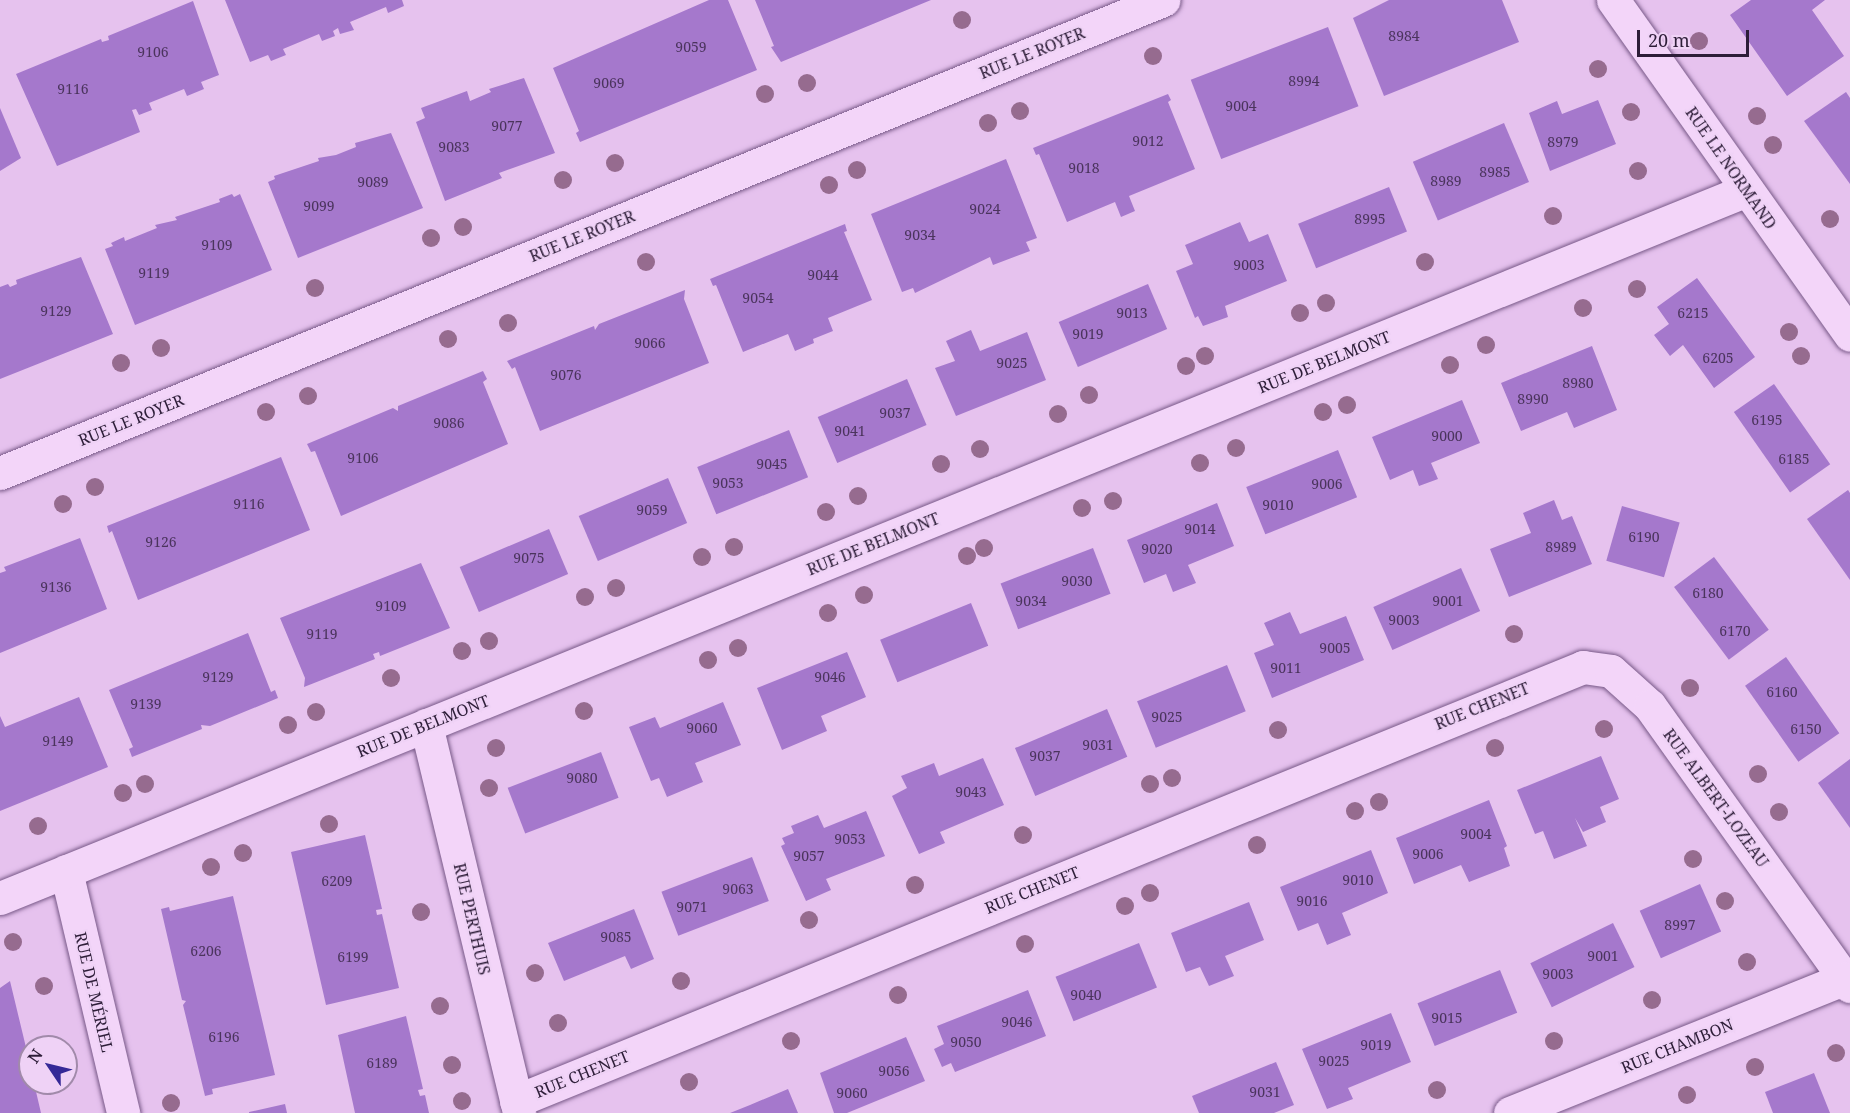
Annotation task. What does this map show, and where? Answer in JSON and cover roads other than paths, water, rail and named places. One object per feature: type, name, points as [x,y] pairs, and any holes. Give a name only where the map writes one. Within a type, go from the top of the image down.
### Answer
[{"type":"street","name":"RUE LE ROYER","points":[[0,473],[1163,0]]},
{"type":"street","name":"RUE LE NORMAND","points":[[1613,0],[1850,335]]},
{"type":"street","name":"RUE DE BELMONT","points":[[0,898],[1747,190]]},
{"type":"street","name":"RUE ALBERT-LOZEAU","points":[[1548,678],[1583,667],[1611,671],[1632,687],[1650,706],[1847,982]]},
{"type":"street","name":"RUE CHENET","points":[[517,1107],[1548,678]]},
{"type":"street","name":"RUE PERTHUIS","points":[[426,725],[517,1107]]},
{"type":"street","name":"RUE DE MÉRIEL","points":[[66,871],[123,1113]]},
{"type":"street","name":"RUE CHAMBON","points":[[1510,1113],[1847,982]]}]
